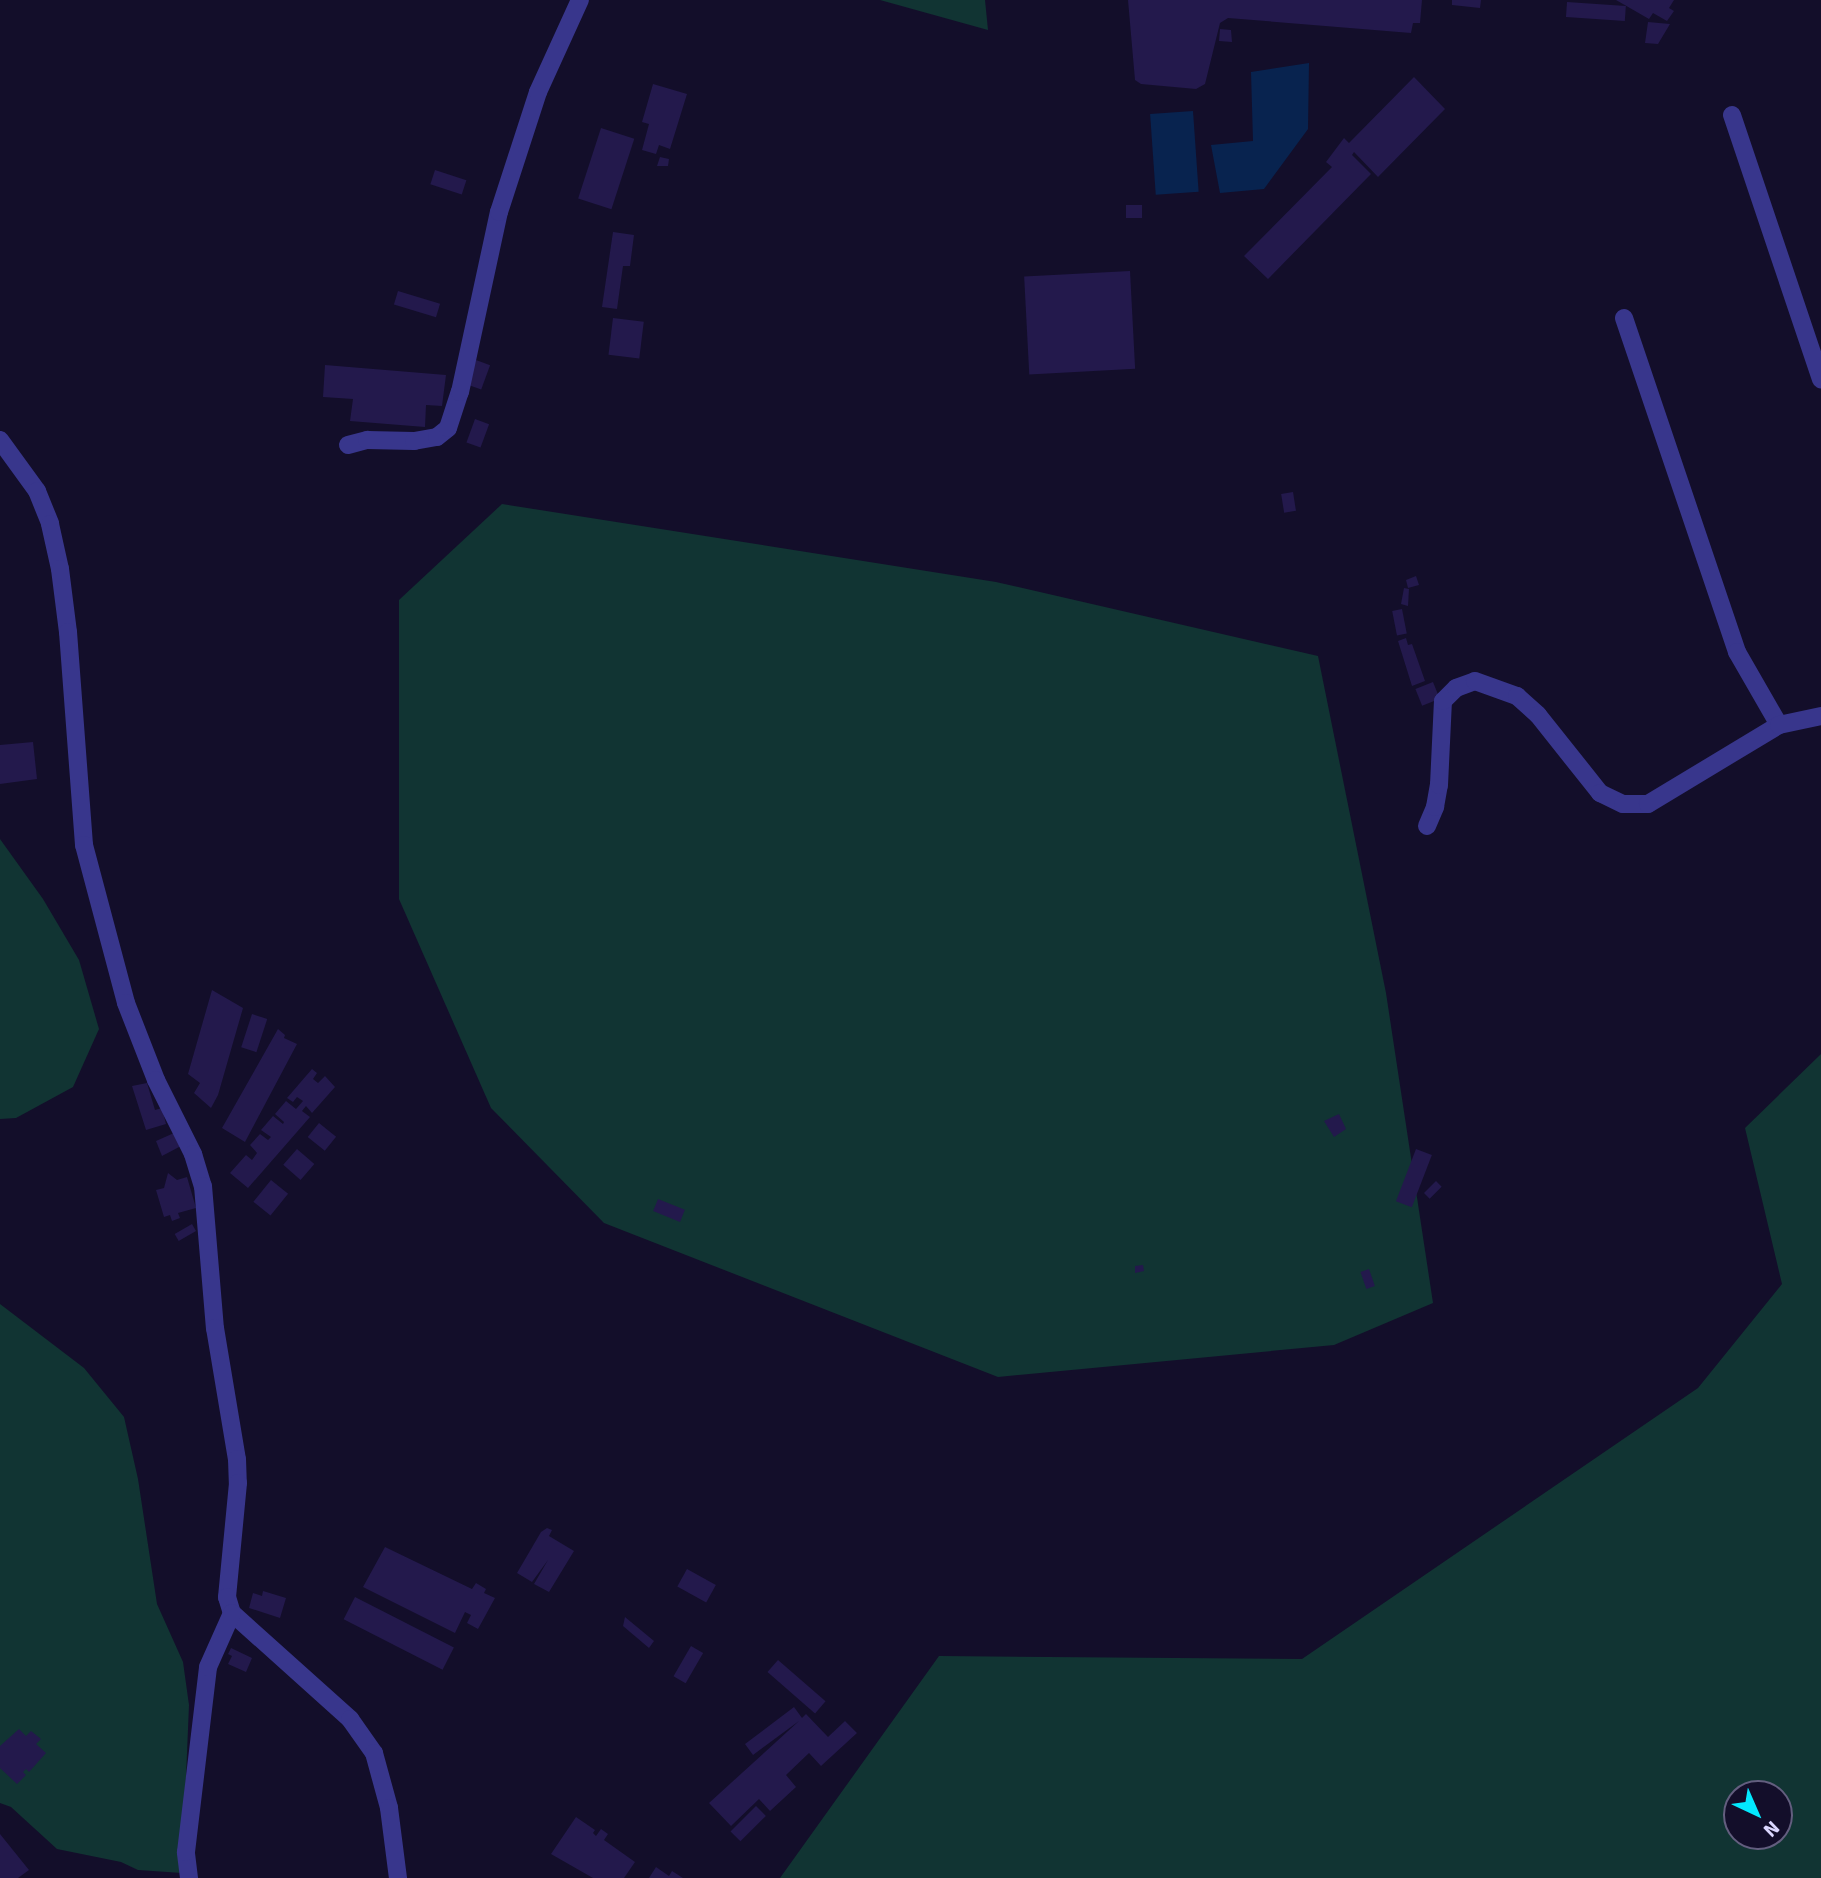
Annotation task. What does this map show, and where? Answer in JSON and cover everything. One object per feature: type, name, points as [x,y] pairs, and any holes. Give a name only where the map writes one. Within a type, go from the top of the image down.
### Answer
[{"type":"street","points":[[348,445],[368,440],[414,441],[437,437],[448,428],[460,392],[499,212],[538,92],[580,0]]},
{"type":"street","points":[[1732,115],[1821,379]]},
{"type":"street","points":[[1624,318],[1737,652],[1779,724]]},
{"type":"street","points":[[0,440],[37,491],[50,524],[58,558],[68,632],[84,845],[126,1003],[156,1080],[193,1154],[203,1186],[215,1328],[237,1459],[238,1483],[227,1597],[232,1613],[350,1719],[374,1753],[389,1808],[393,1857],[398,1878]]},
{"type":"street","points":[[1427,826],[1435,807],[1439,785],[1443,701],[1456,688],[1475,681],[1517,696],[1538,715],[1601,793],[1623,804],[1648,804],[1779,724],[1821,716]]},
{"type":"street","points":[[189,1878],[186,1852],[208,1667],[232,1613]]},
{"type":"green space","points":[[880,0],[985,0],[988,30]]},
{"type":"green space","points":[[502,504],[996,582],[1318,656],[1386,993],[1433,1303],[1334,1345],[998,1377],[604,1223],[491,1108],[399,899],[399,600]]},
{"type":"green space","points":[[0,839],[43,899],[79,960],[99,1029],[73,1087],[16,1118],[0,1119]]},
{"type":"green space","points":[[1821,1054],[1821,1878],[780,1878],[939,1656],[1302,1659],[1698,1388],[1782,1284],[1745,1128]]},
{"type":"green space","points":[[0,1304],[84,1368],[124,1417],[138,1479],[157,1604],[183,1662],[189,1705],[182,1873],[138,1870],[121,1862],[57,1849],[11,1807],[0,1803]]},
{"type":"water","points":[[1309,63],[1308,129],[1264,189],[1220,193],[1211,145],[1253,141],[1251,72]]},
{"type":"water","points":[[1193,111],[1199,192],[1156,195],[1150,114]]},
{"type":"building","points":[[1128,0],[1422,0],[1420,23],[1413,23],[1411,33],[1228,18],[1220,23],[1205,84],[1196,89],[1141,84],[1135,80]]},
{"type":"building","points":[[1452,0],[1481,0],[1480,8],[1452,5]]},
{"type":"building","points":[[1616,0],[1674,0],[1669,8],[1674,11],[1667,21],[1653,13],[1649,19]]},
{"type":"building","points":[[1567,2],[1626,6],[1625,21],[1566,17]]},
{"type":"building","points":[[1648,22],[1670,24],[1658,44],[1645,43]]},
{"type":"building","points":[[1220,29],[1231,30],[1232,42],[1219,41]]},
{"type":"building","points":[[1414,77],[1445,109],[1378,177],[1354,152],[1352,155],[1371,174],[1268,279],[1244,256],[1332,167],[1326,162],[1344,138],[1349,143]]},
{"type":"building","points":[[653,84],[687,94],[670,149],[659,145],[656,154],[642,150],[649,124],[642,122]]},
{"type":"building","points":[[601,128],[634,139],[611,209],[578,198]]},
{"type":"building","points":[[660,157],[669,159],[668,166],[657,166]]},
{"type":"building","points":[[435,170],[466,180],[462,194],[430,184]]},
{"type":"building","points":[[1126,205],[1142,205],[1142,218],[1126,218]]},
{"type":"building","points":[[613,232],[634,235],[630,266],[623,266],[617,309],[602,307]]},
{"type":"building","points":[[1130,271],[1135,369],[1029,374],[1024,277]]},
{"type":"building","points":[[398,291],[440,304],[436,317],[394,304]]},
{"type":"building","points":[[613,318],[644,322],[639,359],[608,355]]},
{"type":"building","points":[[476,360],[490,365],[481,390],[467,384]]},
{"type":"building","points":[[325,365],[446,375],[442,406],[426,405],[425,427],[350,421],[353,399],[323,397]]},
{"type":"building","points":[[475,419],[489,424],[481,448],[466,442]]},
{"type":"building","points":[[1293,492],[1296,511],[1284,513],[1281,494]]},
{"type":"building","points":[[1416,576],[1419,585],[1408,588],[1406,580]]},
{"type":"building","points":[[1404,588],[1409,589],[1408,606],[1401,604]]},
{"type":"building","points":[[1402,609],[1407,634],[1397,635],[1392,611]]},
{"type":"building","points":[[1406,638],[1408,645],[1412,644],[1425,681],[1412,686],[1398,641]]},
{"type":"building","points":[[1433,682],[1440,699],[1422,706],[1415,689]]},
{"type":"building","points":[[33,742],[37,779],[0,784],[0,745]]},
{"type":"building","points":[[212,990],[243,1008],[218,1095],[211,1108],[194,1093],[200,1083],[188,1074]]},
{"type":"building","points":[[252,1014],[267,1019],[256,1052],[241,1047]]},
{"type":"building","points":[[278,1029],[285,1035],[284,1038],[297,1044],[245,1142],[222,1128]]},
{"type":"building","points":[[312,1069],[317,1073],[313,1079],[318,1083],[325,1076],[335,1087],[312,1113],[306,1106],[302,1111],[310,1117],[248,1188],[230,1173],[246,1155],[252,1160],[257,1153],[250,1145],[260,1134],[268,1140],[271,1137],[261,1130],[273,1116],[283,1124],[275,1114],[286,1101],[296,1109],[303,1101],[297,1097],[293,1102],[287,1098]]},
{"type":"building","points":[[147,1083],[155,1110],[162,1108],[166,1124],[146,1130],[132,1086]]},
{"type":"building","points":[[1339,1114],[1346,1129],[1334,1137],[1324,1121]]},
{"type":"building","points":[[319,1123],[336,1137],[325,1151],[308,1137]]},
{"type":"building","points":[[174,1133],[181,1146],[162,1156],[156,1141]]},
{"type":"building","points":[[297,1149],[314,1164],[301,1180],[283,1165]]},
{"type":"building","points":[[1416,1149],[1432,1155],[1412,1207],[1396,1201]]},
{"type":"building","points":[[168,1173],[177,1180],[187,1177],[196,1208],[178,1213],[180,1218],[172,1221],[170,1215],[164,1217],[156,1190],[164,1188]]},
{"type":"building","points":[[271,1180],[288,1194],[270,1216],[253,1202]]},
{"type":"building","points":[[1436,1181],[1442,1187],[1430,1199],[1424,1193]]},
{"type":"building","points":[[658,1199],[685,1210],[680,1222],[653,1211]]},
{"type":"building","points":[[192,1224],[196,1231],[179,1241],[175,1234]]},
{"type":"building","points":[[1143,1265],[1144,1271],[1135,1273],[1135,1266]]},
{"type":"building","points":[[1369,1269],[1375,1286],[1366,1289],[1360,1272]]},
{"type":"building","points":[[547,1528],[552,1530],[549,1536],[574,1551],[549,1592],[534,1584],[548,1560],[532,1582],[517,1573],[541,1532]]},
{"type":"building","points":[[385,1547],[472,1589],[476,1583],[486,1589],[484,1593],[495,1598],[478,1629],[467,1623],[471,1615],[465,1612],[455,1633],[363,1587]]},
{"type":"building","points":[[687,1569],[716,1585],[706,1602],[677,1586]]},
{"type":"building","points":[[263,1591],[286,1598],[280,1618],[249,1608],[253,1593],[262,1596]]},
{"type":"building","points":[[355,1597],[454,1647],[443,1670],[344,1619]]},
{"type":"building","points":[[625,1617],[654,1641],[649,1648],[623,1626]]},
{"type":"building","points":[[691,1646],[703,1653],[686,1683],[674,1676]]},
{"type":"building","points":[[231,1648],[252,1658],[246,1672],[228,1664],[232,1656],[228,1654]]},
{"type":"building","points":[[778,1660],[826,1701],[815,1713],[768,1672]]},
{"type":"building","points":[[794,1707],[802,1718],[806,1714],[828,1737],[845,1721],[857,1733],[821,1766],[809,1753],[786,1775],[796,1787],[770,1811],[759,1799],[731,1826],[709,1803],[799,1721],[753,1755],[745,1744]]},
{"type":"building","points":[[19,1729],[26,1736],[31,1731],[41,1739],[36,1744],[46,1753],[29,1772],[26,1769],[23,1772],[26,1775],[17,1784],[0,1768],[0,1746]]},
{"type":"building","points":[[756,1806],[766,1816],[740,1841],[731,1831]]},
{"type":"building","points":[[576,1817],[595,1830],[593,1833],[596,1836],[601,1829],[608,1834],[604,1840],[635,1862],[624,1878],[593,1878],[551,1854]]},
{"type":"building","points":[[0,1834],[29,1870],[18,1878],[0,1878]]},
{"type":"building","points":[[656,1867],[669,1876],[672,1871],[683,1878],[649,1878]]}]
